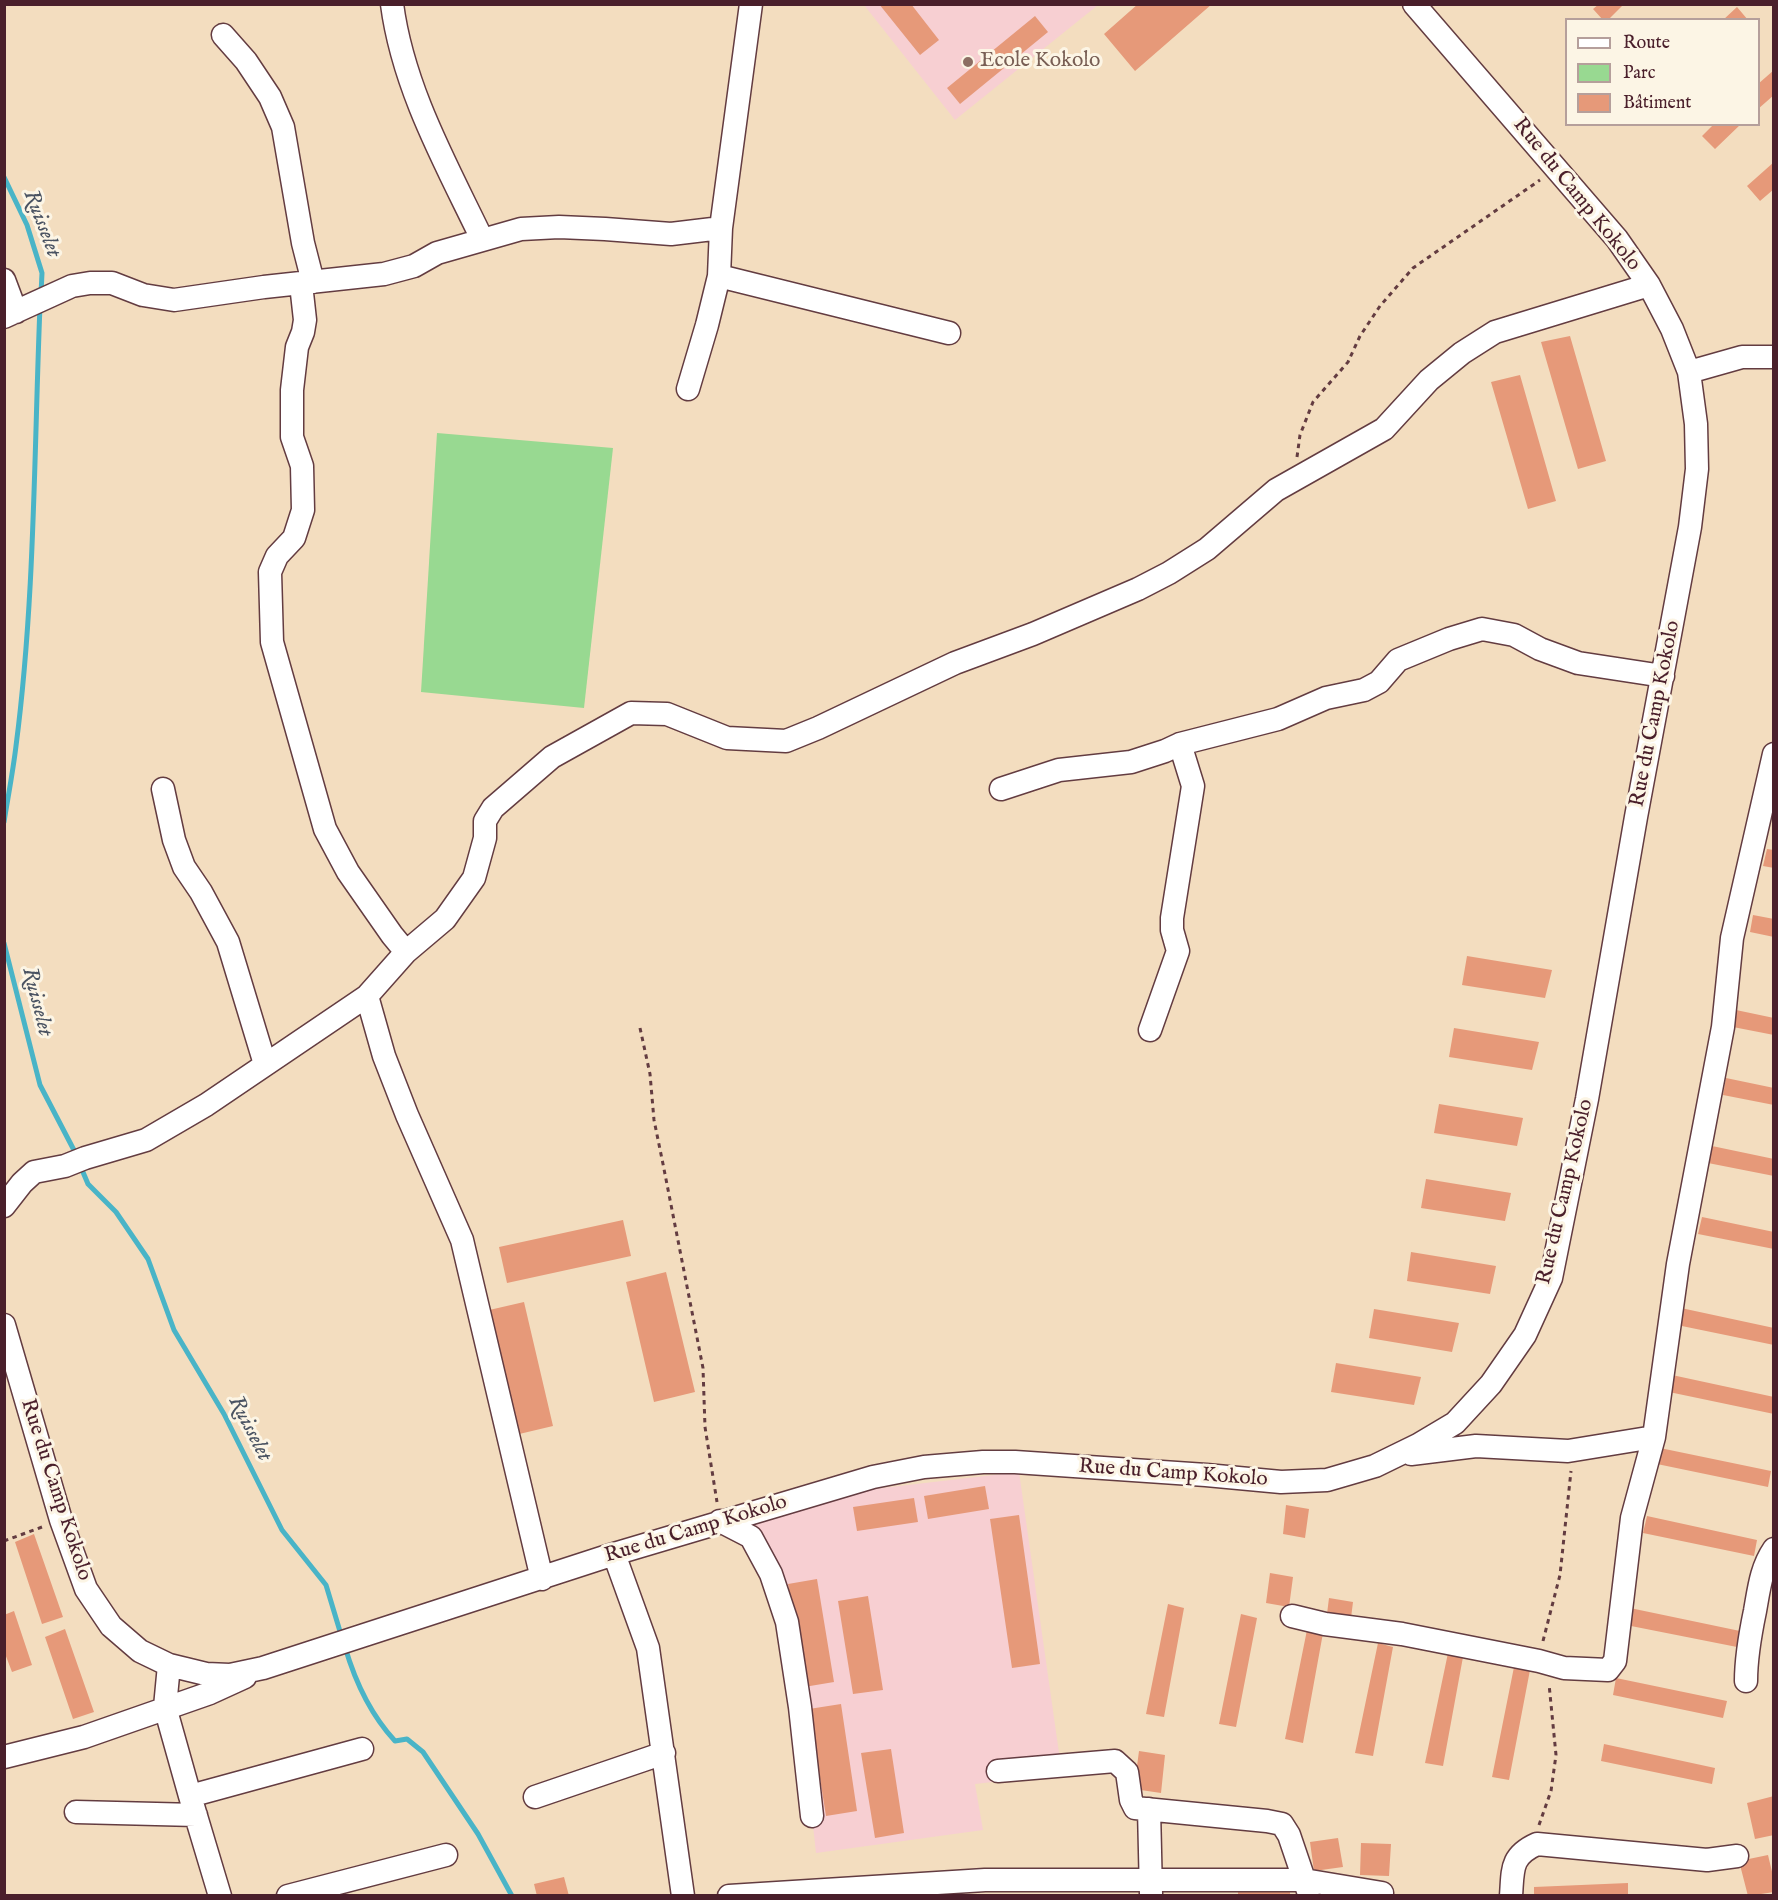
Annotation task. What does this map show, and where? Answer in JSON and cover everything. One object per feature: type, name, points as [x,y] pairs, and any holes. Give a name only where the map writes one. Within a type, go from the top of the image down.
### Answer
[{"type":"street","points":[[392,4],[401,55],[432,135],[482,239]]},
{"type":"street","points":[[688,389],[719,276],[720,228],[751,4]]},
{"type":"street","name":"Rue du Camp Kokolo","points":[[4,1325],[61,1520],[86,1589],[111,1626],[140,1651],[169,1665],[206,1674],[230,1675],[263,1668],[614,1554],[873,1477],[924,1467],[1015,1462],[1281,1482],[1327,1480],[1375,1466],[1455,1423],[1491,1384],[1525,1335],[1551,1278],[1587,1099],[1690,527],[1697,469],[1696,424],[1689,372],[1672,329],[1649,285],[1617,238],[1414,4]]},
{"type":"street","points":[[223,35],[246,61],[270,97],[283,127],[288,143],[307,283],[305,320],[297,347],[292,390],[292,437],[302,466],[303,510],[294,538],[277,556],[270,572],[272,642],[325,829],[348,872],[406,952]]},
{"type":"street","points":[[4,280],[10,314],[72,286],[90,283],[112,283],[143,295],[174,300],[264,287],[384,274],[414,266],[437,253],[521,229],[559,227],[671,234],[720,228]]},
{"type":"street","points":[[719,276],[949,333]]},
{"type":"street","points":[[4,1206],[34,1172],[146,1140],[206,1106],[367,996],[406,952],[445,919],[474,878],[485,838],[486,821],[493,808],[552,757],[631,713],[667,714],[727,738],[786,741],[895,693],[955,663],[1033,634],[1138,589],[1207,549],[1276,490],[1384,429],[1429,380],[1462,353],[1495,332],[1649,285]]},
{"type":"street","points":[[1689,372],[1742,357],[1773,357]]},
{"type":"street","points":[[1001,789],[1059,770],[1131,762],[1180,744],[1278,719],[1326,698],[1365,690],[1379,682],[1398,660],[1449,639],[1482,629],[1514,635],[1540,649],[1578,663],[1663,676]]},
{"type":"street","points":[[1150,1030],[1178,951],[1172,930],[1172,918],[1193,786],[1180,744]]},
{"type":"street","points":[[1292,1616],[1325,1624],[1402,1634],[1564,1668],[1608,1670],[1615,1661],[1632,1518],[1654,1437],[1678,1264],[1723,1027],[1732,938],[1773,754]]},
{"type":"street","points":[[163,789],[174,840],[184,867],[201,892],[228,942],[266,1064]]},
{"type":"street","points":[[367,996],[384,1056],[399,1095],[462,1240],[542,1579]]},
{"type":"street","points":[[1396,1455],[1476,1446],[1568,1451],[1654,1437]]},
{"type":"street","points":[[720,1521],[751,1537],[771,1574],[787,1622],[800,1707],[812,1816]]},
{"type":"street","points":[[1746,1681],[1746,1654],[1757,1592],[1766,1561],[1773,1549]]},
{"type":"street","points":[[614,1554],[648,1648],[682,1896]]},
{"type":"street","points":[[169,1665],[165,1707],[220,1896]]},
{"type":"street","points":[[4,1757],[84,1737],[210,1693],[263,1668]]},
{"type":"street","points":[[76,1812],[193,1806],[362,1749]]},
{"type":"street","points":[[535,1797],[664,1753]]},
{"type":"street","points":[[998,1771],[1115,1761],[1127,1772],[1131,1800],[1135,1808],[1282,1824],[1307,1888]]},
{"type":"street","points":[[1149,1809],[1151,1888]]},
{"type":"street","points":[[1511,1896],[1514,1862],[1528,1848],[1537,1844],[1707,1860],[1737,1856]]},
{"type":"street","points":[[288,1896],[446,1855]]},
{"type":"street","points":[[729,1896],[985,1888],[1307,1888],[1382,1893]]},
{"type":"path","points":[[1293,479],[1300,435],[1313,402],[1348,362],[1360,336],[1380,306],[1413,268],[1557,169]]},
{"type":"path","points":[[640,1028],[650,1074],[656,1131],[703,1368],[705,1427],[720,1521]]},
{"type":"path","points":[[4,1541],[61,1520]]},
{"type":"shaded area","name":"Ecole Kokolo","points":[[864,5],[1098,5],[955,120]]},
{"type":"shaded area","points":[[1019,1472],[1062,1774],[975,1784],[983,1830],[816,1853],[800,1707],[746,1518],[848,1492]]},
{"type":"green space","points":[[437,433],[613,448],[584,708],[421,692]]},
{"type":"building","points":[[879,4],[911,4],[939,40],[920,55]]},
{"type":"building","points":[[1138,4],[1212,4],[1135,71],[1104,34]]},
{"type":"building","points":[[1599,4],[1624,4],[1610,18],[1601,18],[1593,9]]},
{"type":"building","points":[[1737,7],[1746,18],[1725,18]]},
{"type":"building","points":[[1035,16],[1048,32],[960,104],[947,88]]},
{"type":"building","points":[[1774,70],[1774,95],[1760,107],[1760,82]]},
{"type":"building","points":[[1712,126],[1739,126],[1715,149],[1702,136]]},
{"type":"building","points":[[1774,162],[1774,189],[1760,201],[1747,186]]},
{"type":"building","points":[[1570,336],[1606,461],[1578,469],[1541,342]]},
{"type":"building","points":[[1520,375],[1556,501],[1528,509],[1491,382]]},
{"type":"building","points":[[1767,849],[1774,850],[1774,868],[1763,866]]},
{"type":"building","points":[[1753,915],[1774,919],[1774,937],[1750,932]]},
{"type":"building","points":[[1467,956],[1552,970],[1545,998],[1462,985]]},
{"type":"building","points":[[1736,1010],[1774,1018],[1774,1035],[1733,1027]]},
{"type":"building","points":[[1454,1028],[1539,1042],[1532,1070],[1449,1057]]},
{"type":"building","points":[[1726,1078],[1774,1088],[1774,1105],[1723,1095]]},
{"type":"building","points":[[1439,1104],[1523,1118],[1517,1146],[1434,1133]]},
{"type":"building","points":[[1712,1146],[1774,1159],[1774,1176],[1708,1163]]},
{"type":"building","points":[[1426,1179],[1511,1193],[1505,1221],[1421,1208]]},
{"type":"building","points":[[1702,1217],[1774,1232],[1774,1249],[1698,1234]]},
{"type":"building","points":[[623,1220],[631,1256],[507,1283],[499,1247]]},
{"type":"building","points":[[1411,1252],[1496,1266],[1490,1294],[1407,1281]]},
{"type":"building","points":[[666,1272],[695,1392],[654,1402],[626,1282]]},
{"type":"building","points":[[524,1302],[553,1426],[515,1435],[485,1311]]},
{"type":"building","points":[[1681,1308],[1774,1328],[1774,1345],[1677,1325]]},
{"type":"building","points":[[1374,1309],[1459,1323],[1452,1352],[1369,1338]]},
{"type":"building","points":[[1336,1363],[1421,1377],[1414,1405],[1331,1392]]},
{"type":"building","points":[[1672,1375],[1774,1397],[1774,1414],[1669,1392]]},
{"type":"building","points":[[1660,1448],[1771,1471],[1768,1487],[1657,1464]]},
{"type":"building","points":[[985,1486],[989,1509],[928,1519],[924,1496]]},
{"type":"building","points":[[914,1498],[918,1522],[857,1531],[853,1507]]},
{"type":"building","points":[[1286,1505],[1309,1509],[1305,1538],[1283,1534]]},
{"type":"building","points":[[1019,1515],[1040,1664],[1012,1668],[990,1519]]},
{"type":"building","points":[[1647,1516],[1757,1540],[1754,1556],[1643,1533]]},
{"type":"building","points":[[34,1534],[63,1617],[42,1624],[15,1542]]},
{"type":"building","points":[[1270,1573],[1293,1577],[1289,1607],[1266,1603]]},
{"type":"building","points":[[817,1579],[834,1682],[804,1687],[788,1584]]},
{"type":"building","points":[[868,1596],[883,1690],[853,1694],[838,1601]]},
{"type":"building","points":[[1329,1598],[1353,1602],[1351,1618],[1327,1614]]},
{"type":"building","points":[[1168,1604],[1184,1608],[1164,1717],[1146,1714]]},
{"type":"building","points":[[1630,1608],[1740,1631],[1737,1647],[1626,1625]]},
{"type":"building","points":[[14,1611],[32,1665],[12,1672],[4,1651],[4,1615]]},
{"type":"building","points":[[1241,1614],[1257,1618],[1236,1727],[1219,1724]]},
{"type":"building","points":[[65,1629],[94,1712],[73,1719],[45,1637]]},
{"type":"building","points":[[1307,1630],[1323,1633],[1303,1743],[1285,1739]]},
{"type":"building","points":[[1378,1643],[1393,1647],[1373,1756],[1355,1753]]},
{"type":"building","points":[[1448,1653],[1463,1657],[1443,1766],[1425,1763]]},
{"type":"building","points":[[1514,1667],[1530,1670],[1509,1780],[1492,1777]]},
{"type":"building","points":[[1616,1678],[1727,1701],[1723,1718],[1613,1695]]},
{"type":"building","points":[[841,1704],[857,1811],[826,1816],[809,1709]]},
{"type":"building","points":[[1604,1744],[1715,1768],[1712,1784],[1601,1761]]},
{"type":"building","points":[[891,1749],[904,1833],[875,1838],[861,1753]]},
{"type":"building","points":[[1139,1751],[1165,1755],[1161,1793],[1134,1789]]},
{"type":"building","points":[[1774,1796],[1774,1835],[1755,1839],[1747,1803]]},
{"type":"building","points":[[1338,1838],[1343,1867],[1314,1871],[1310,1842]]},
{"type":"building","points":[[1361,1843],[1391,1844],[1389,1876],[1360,1875]]},
{"type":"building","points":[[1768,1855],[1774,1880],[1774,1892],[1748,1896],[1739,1861]]},
{"type":"building","points":[[564,1877],[569,1896],[537,1896],[534,1884]]},
{"type":"building","points":[[1628,1883],[1628,1896],[1534,1896],[1534,1887]]},
{"type":"building","points":[[1238,1888],[1290,1889],[1290,1896],[1238,1896]]},
{"type":"waterway","name":"Ruisselet","points":[[4,177],[27,225],[42,273],[41,294]]},
{"type":"waterway","name":"Ruisselet","points":[[4,822],[16,746],[27,636],[40,306]]},
{"type":"waterway","name":"Ruisselet","points":[[4,943],[40,1085],[77,1156]]},
{"type":"waterway","name":"Ruisselet","points":[[80,1165],[88,1184],[116,1212],[148,1259],[174,1330],[224,1414],[282,1530],[326,1585],[342,1638]]},
{"type":"waterway","name":"Ruisselet","points":[[345,1647],[359,1685],[378,1720],[395,1741],[407,1739],[423,1752],[478,1834],[512,1896]]},
{"type":"place","name":"Ecole Kokolo","points":[[968,62]]}]
